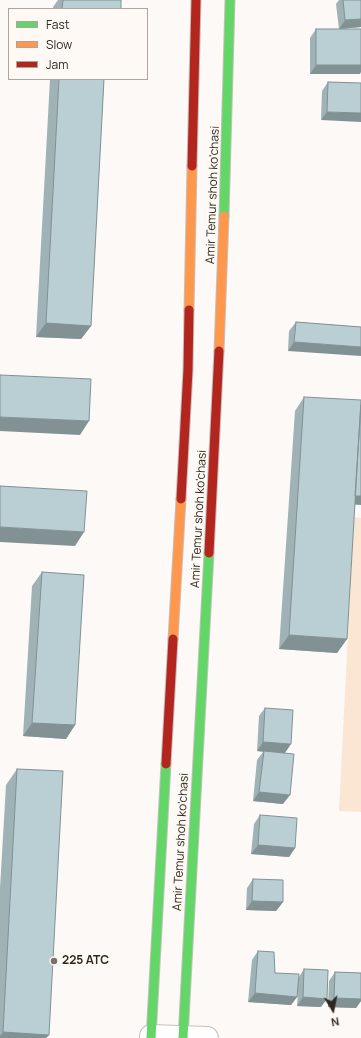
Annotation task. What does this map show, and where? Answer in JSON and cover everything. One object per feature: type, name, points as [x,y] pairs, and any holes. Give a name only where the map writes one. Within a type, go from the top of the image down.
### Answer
[{"type":"main road","name":"Amir Temur shoh ko'chasi","points":[[151,1037],[188,370],[196,0]]},
{"type":"main road","name":"Amir Temur shoh ko'chasi","points":[[183,1038],[221,319],[230,0]]},
{"type":"street","points":[[151,1037],[207,1038]]},
{"type":"shaded area","points":[[354,517],[361,518],[361,812],[339,811]]},
{"type":"building","points":[[63,0],[121,0],[121,8],[62,8]]},
{"type":"building","points":[[343,0],[361,0],[361,19],[345,20]]},
{"type":"building","points":[[316,29],[361,29],[361,65],[316,65]]},
{"type":"building","points":[[59,80],[104,80],[91,326],[46,323]]},
{"type":"building","points":[[328,82],[361,83],[361,113],[327,112]]},
{"type":"building","points":[[296,322],[361,327],[361,347],[294,342]]},
{"type":"building","points":[[0,375],[91,379],[89,421],[0,417]]},
{"type":"building","points":[[304,397],[361,400],[347,639],[289,635]]},
{"type":"building","points":[[361,405],[361,496],[355,496]]},
{"type":"building","points":[[0,486],[87,491],[84,532],[0,527]]},
{"type":"building","points":[[42,572],[84,575],[75,725],[32,723]]},
{"type":"building","points":[[265,708],[293,710],[291,744],[263,742]]},
{"type":"building","points":[[264,751],[294,754],[290,795],[259,792]]},
{"type":"building","points":[[17,769],[63,771],[49,1035],[3,1032]]},
{"type":"building","points":[[260,815],[297,818],[295,848],[258,845]]},
{"type":"building","points":[[253,879],[283,880],[283,902],[252,901]]},
{"type":"building","points":[[258,951],[274,952],[275,973],[299,974],[297,997],[255,993]]},
{"type":"building","points":[[304,969],[328,970],[327,999],[303,997]]},
{"type":"building","points":[[335,972],[361,973],[361,999],[334,998]]},
{"type":"traffic: fast","points":[[224,216],[230,0]]},
{"type":"traffic: fast","points":[[183,1038],[209,553]]},
{"type":"traffic: fast","points":[[151,1038],[166,764]]},
{"type":"traffic: slow","points":[[189,310],[192,166]]},
{"type":"traffic: slow","points":[[219,351],[224,216]]},
{"type":"traffic: slow","points":[[173,639],[181,499]]},
{"type":"traffic: jam","points":[[192,166],[196,0]]},
{"type":"traffic: jam","points":[[181,499],[188,370],[189,310]]},
{"type":"traffic: jam","points":[[209,553],[219,351]]},
{"type":"traffic: jam","points":[[166,764],[173,639]]},
{"type":"place","name":"225 АТС","points":[[54,961]]}]
